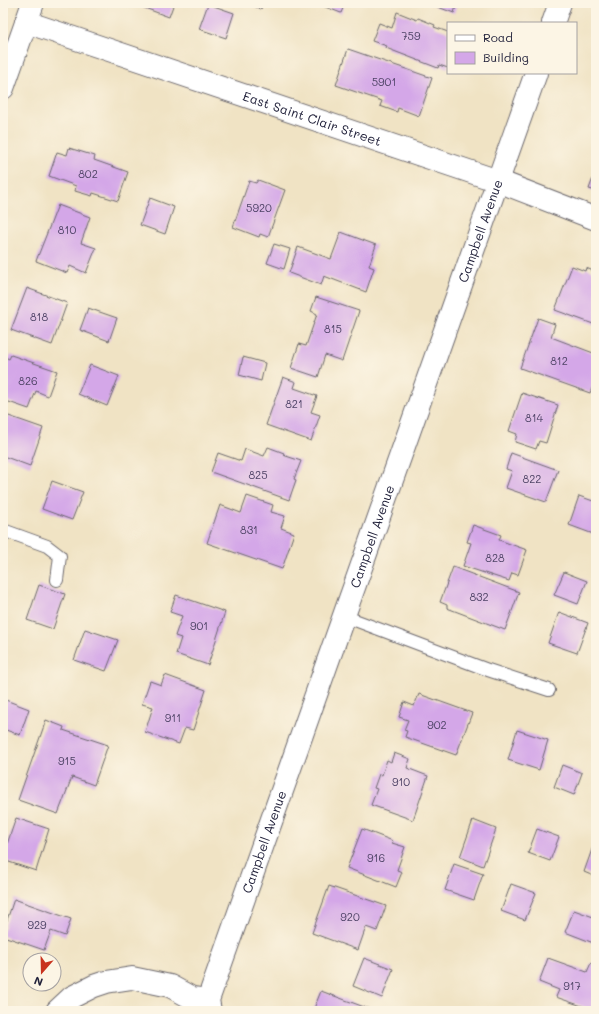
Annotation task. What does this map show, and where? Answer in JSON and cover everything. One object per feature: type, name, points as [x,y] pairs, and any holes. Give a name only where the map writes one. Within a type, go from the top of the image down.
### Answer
[{"type":"street","points":[[553,22],[560,3]]},
{"type":"street","points":[[3,88],[30,13]]},
{"type":"street","name":"East Saint Clair Street","points":[[30,13],[498,182],[596,220]]},
{"type":"street","name":"Campbell Avenue","points":[[57,1011],[72,997],[94,986],[106,982],[132,978],[170,986],[209,1005],[344,616],[536,74]]},
{"type":"lane","points":[[3,530],[47,546],[60,556],[57,580]]},
{"type":"lane","points":[[344,616],[481,667],[550,690]]},
{"type":"building","points":[[131,3],[174,3],[169,17]]},
{"type":"building","points":[[246,3],[263,3],[261,9]]},
{"type":"building","points":[[315,3],[345,3],[341,13]]},
{"type":"building","points":[[427,3],[457,3],[454,13]]},
{"type":"building","points":[[208,4],[234,13],[226,38],[199,29]]},
{"type":"building","points":[[397,12],[417,20],[418,18],[435,25],[434,27],[447,32],[447,68],[439,65],[438,68],[372,41],[379,23],[392,28]]},
{"type":"building","points":[[348,49],[432,78],[419,116],[398,108],[397,112],[380,106],[382,101],[336,85]]},
{"type":"building","points":[[69,148],[95,156],[94,160],[128,172],[118,201],[93,193],[92,196],[75,191],[76,186],[49,176],[57,152],[67,155]]},
{"type":"building","points":[[596,170],[596,191],[589,189]]},
{"type":"building","points":[[258,180],[285,190],[268,237],[260,234],[259,237],[233,227],[249,181],[256,183]]},
{"type":"building","points":[[150,198],[174,207],[165,234],[140,225]]},
{"type":"building","points":[[58,205],[90,217],[81,243],[96,248],[86,273],[70,266],[67,273],[36,261]]},
{"type":"building","points":[[341,232],[376,245],[369,266],[374,268],[366,292],[324,276],[321,285],[289,273],[298,247],[331,259]]},
{"type":"building","points":[[274,244],[290,249],[284,269],[267,263]]},
{"type":"building","points":[[572,266],[585,271],[586,268],[596,272],[596,325],[555,310]]},
{"type":"building","points":[[27,288],[67,303],[52,345],[11,330]]},
{"type":"building","points":[[316,297],[359,311],[342,361],[325,355],[318,377],[291,368],[299,344],[306,346],[317,314],[311,311]]},
{"type":"building","points":[[88,308],[117,318],[109,341],[80,330]]},
{"type":"building","points":[[538,318],[555,324],[551,337],[596,354],[596,378],[590,393],[520,368]]},
{"type":"building","points":[[11,355],[57,371],[48,396],[36,391],[29,409],[3,400],[3,356],[9,359]]},
{"type":"building","points":[[243,357],[265,363],[261,381],[239,375]]},
{"type":"building","points":[[90,365],[119,376],[107,406],[78,394]]},
{"type":"building","points":[[283,377],[296,382],[294,388],[317,396],[311,412],[320,415],[311,441],[266,425]]},
{"type":"building","points":[[522,393],[558,405],[546,443],[539,441],[536,449],[515,442],[517,434],[509,431]]},
{"type":"building","points":[[3,414],[43,428],[30,466],[3,456]]},
{"type":"building","points":[[268,447],[284,453],[283,455],[301,461],[294,479],[296,480],[289,500],[211,472],[218,453],[241,461],[245,449],[264,456]]},
{"type":"building","points":[[511,453],[558,470],[546,502],[506,488],[512,471],[506,469]]},
{"type":"building","points":[[52,481],[83,492],[72,520],[42,509]]},
{"type":"building","points":[[247,496],[273,505],[271,512],[285,516],[281,528],[294,533],[282,569],[207,543],[220,505],[241,513]]},
{"type":"building","points":[[579,496],[596,502],[596,535],[569,525]]},
{"type":"building","points":[[473,525],[501,535],[499,540],[527,550],[518,575],[512,573],[509,581],[463,566],[471,543],[467,542]]},
{"type":"building","points":[[453,567],[519,592],[505,630],[447,608],[447,605],[440,602]]},
{"type":"building","points":[[564,572],[587,581],[578,604],[554,595]]},
{"type":"building","points":[[39,585],[65,594],[53,629],[27,620]]},
{"type":"building","points":[[176,595],[225,612],[208,665],[176,654],[181,638],[175,636],[182,616],[170,612]]},
{"type":"building","points":[[559,612],[588,623],[577,653],[548,643]]},
{"type":"building","points":[[85,629],[118,640],[106,671],[74,660]]},
{"type":"building","points":[[165,675],[206,690],[193,730],[185,728],[179,744],[145,732],[153,707],[142,704],[150,681],[161,685]]},
{"type":"building","points":[[419,694],[472,713],[456,755],[405,737],[407,731],[404,730],[408,720],[399,717],[404,702],[414,706]]},
{"type":"building","points":[[3,699],[29,709],[20,735],[3,729]]},
{"type":"building","points":[[46,720],[64,727],[63,730],[108,745],[94,785],[72,777],[58,814],[18,800]]},
{"type":"building","points":[[517,730],[548,740],[539,770],[508,760]]},
{"type":"building","points":[[394,753],[410,759],[407,768],[428,776],[413,820],[371,805],[377,789],[374,788],[379,774],[382,775],[387,760],[391,762]]},
{"type":"building","points":[[562,765],[582,773],[574,795],[554,787]]},
{"type":"building","points":[[16,818],[49,829],[36,871],[3,860]]},
{"type":"building","points":[[473,820],[496,829],[483,866],[460,857]]},
{"type":"building","points":[[362,829],[393,841],[392,843],[405,847],[397,870],[402,872],[396,887],[347,868]]},
{"type":"building","points":[[537,829],[559,837],[550,861],[528,853]]},
{"type":"building","points":[[596,838],[596,877],[584,872]]},
{"type":"building","points":[[454,864],[483,874],[474,900],[445,890]]},
{"type":"building","points":[[511,884],[536,893],[525,920],[501,911]]},
{"type":"building","points":[[329,886],[386,906],[377,931],[366,927],[358,950],[312,933]]},
{"type":"building","points":[[14,899],[71,919],[65,936],[51,931],[44,950],[3,936]]},
{"type":"building","points":[[574,910],[596,918],[596,944],[565,932]]},
{"type":"building","points":[[364,958],[393,969],[382,998],[353,986]]},
{"type":"building","points":[[548,958],[587,972],[591,963],[596,965],[596,1011],[556,997],[559,990],[539,982]]},
{"type":"building","points":[[321,991],[375,1011],[313,1011]]}]
